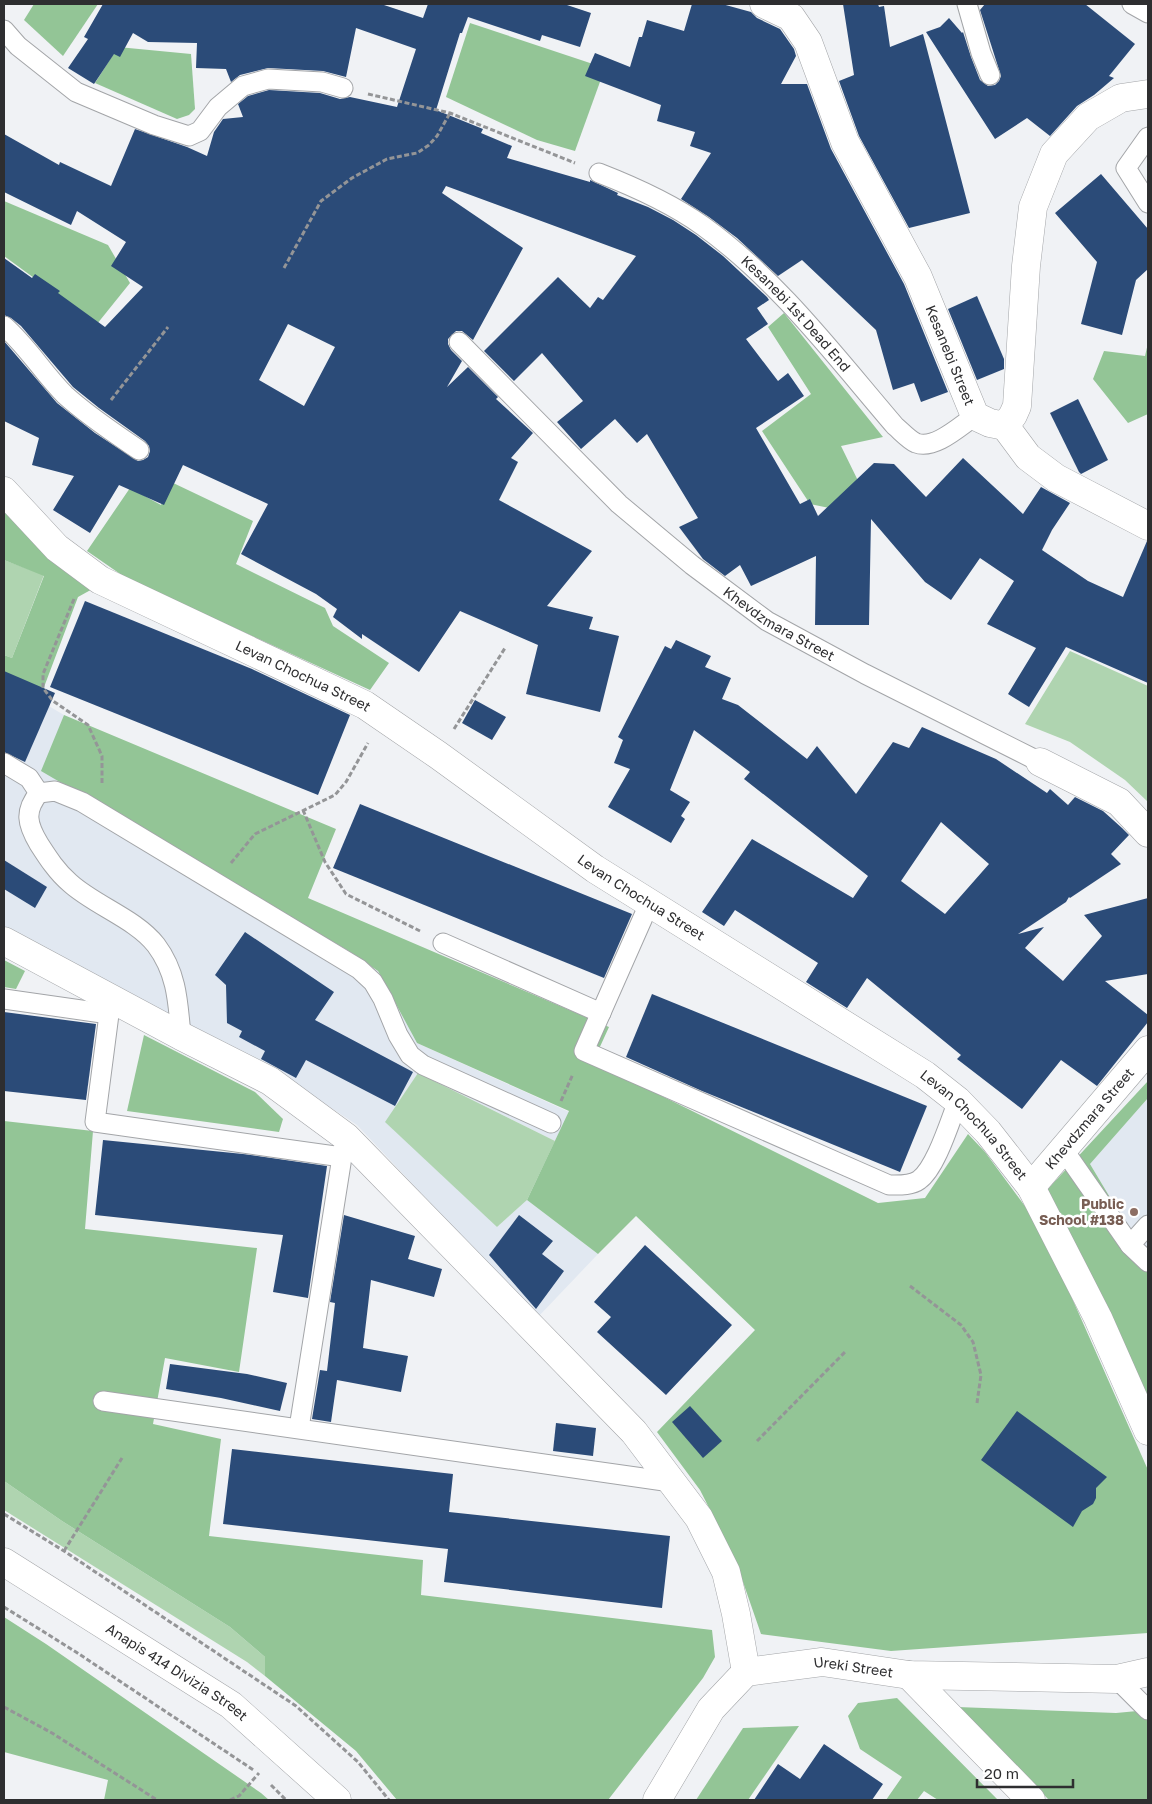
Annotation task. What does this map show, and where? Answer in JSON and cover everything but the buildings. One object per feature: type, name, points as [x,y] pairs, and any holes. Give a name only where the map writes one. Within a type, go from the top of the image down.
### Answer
[{"type":"street","name":"Kesanebi Street","points":[[764,4],[791,17],[808,42],[845,142],[918,277],[975,416],[990,423],[1006,426]]},
{"type":"street","points":[[1148,94],[1121,98],[1088,117],[1054,154],[1034,207],[1026,266],[1018,406],[1014,416],[1006,426],[1028,457],[1056,478],[1148,526]]},
{"type":"street","name":"Levan Chochua Street","points":[[4,491],[57,548],[100,580],[356,700],[438,755],[595,869],[925,1075],[958,1102],[988,1132],[1031,1186],[1098,1318],[1148,1430]]},
{"type":"street","name":"Khevdzmara Street","points":[[1040,762],[1119,802],[1148,833]]},
{"type":"street","points":[[4,941],[110,1006],[181,1036],[270,1081],[344,1147],[634,1432],[699,1518],[726,1572],[736,1614],[746,1672],[712,1709],[657,1800]]},
{"type":"street","name":"Khevdzmara Street","points":[[1031,1186],[1148,1050]]},
{"type":"street","name":"Anapis 414 Divizia Street","points":[[4,1562],[231,1705],[337,1800]]},
{"type":"street","name":"Ureki Street","points":[[746,1672],[822,1662],[908,1674],[1117,1679]]},
{"type":"street","points":[[1117,1679],[1148,1672]]},
{"type":"street","points":[[908,1674],[1031,1800]]},
{"type":"lane","points":[[967,4],[981,53],[990,75]]},
{"type":"lane","points":[[1132,4],[1148,13]]},
{"type":"lane","points":[[4,30],[18,46],[76,92],[154,126],[189,136],[200,131],[218,107],[242,86],[268,80],[322,82],[343,88]]},
{"type":"lane","points":[[1148,137],[1126,168],[1148,203]]},
{"type":"lane","name":"Kesanebi 1st Dead End","points":[[598,173],[641,190],[703,226],[761,273],[894,426],[914,443],[926,445],[937,442],[975,416]]},
{"type":"lane","points":[[4,326],[19,339],[64,394],[95,420],[139,450]]},
{"type":"lane","name":"Khevdzmara Street","points":[[459,342],[619,504],[692,565],[767,621],[865,674],[1040,762]]},
{"type":"lane","points":[[4,763],[30,778],[39,793]]},
{"type":"lane","points":[[181,1036],[177,990],[165,959],[155,944],[134,925],[71,884],[55,868],[35,837],[28,816],[30,803],[39,793],[56,791],[82,802],[359,969],[373,982],[384,999],[398,1035],[410,1055],[423,1064],[551,1123]]},
{"type":"lane","points":[[649,904],[584,1051],[888,1186],[903,1186],[919,1180],[932,1164],[958,1102]]},
{"type":"lane","points":[[443,943],[601,1013]]},
{"type":"lane","points":[[4,1000],[110,1006],[95,1122],[344,1147],[299,1428]]},
{"type":"lane","points":[[1063,1149],[1130,1245],[1148,1262]]},
{"type":"lane","points":[[1130,1245],[1148,1225]]},
{"type":"lane","points":[[103,1401],[672,1482]]},
{"type":"lane","points":[[1117,1679],[1148,1710]]},
{"type":"path","points":[[343,88],[450,113],[598,173]]},
{"type":"path","points":[[284,268],[321,202],[352,178],[387,159],[417,153],[429,145],[437,136],[450,113]]},
{"type":"path","points":[[95,420],[168,327]]},
{"type":"path","points":[[100,580],[76,593],[43,674],[43,688],[53,701],[88,725],[102,756]]},
{"type":"path","points":[[438,755],[505,648]]},
{"type":"path","points":[[215,883],[254,834],[335,795],[346,782],[383,717]]},
{"type":"path","points":[[303,810],[325,862],[346,894],[443,943]]},
{"type":"path","points":[[551,1123],[584,1051]]},
{"type":"path","points":[[910,1286],[961,1325],[973,1342],[981,1375],[977,1403]]},
{"type":"path","points":[[757,1441],[845,1352]]},
{"type":"path","points":[[64,1552],[122,1458]]},
{"type":"path","points":[[4,1514],[296,1706],[358,1762],[390,1800]]},
{"type":"path","points":[[4,1607],[76,1652],[259,1773],[286,1800]]},
{"type":"path","points":[[4,1706],[52,1733],[157,1800]]},
{"type":"path","points":[[230,1800],[238,1796],[259,1773]]},
{"type":"shaded area","points":[[4,680],[41,695],[47,705],[64,715],[42,771],[347,950],[378,971],[417,1043],[569,1112],[555,1141],[418,1073],[497,1227],[527,1200],[598,1254],[538,1317],[357,1125],[276,1071],[4,929]]},
{"type":"shaded area","name":"Public School #138","points":[[1148,1098],[1148,1261],[1090,1164]]},
{"type":"green space","points":[[34,4],[98,4],[63,56],[24,20]]},
{"type":"green space","points":[[470,23],[605,68],[575,151],[537,140],[446,97]]},
{"type":"green space","points":[[118,47],[191,54],[195,109],[189,115],[177,119],[95,83]]},
{"type":"green space","points":[[4,201],[108,245],[130,283],[97,324],[4,256]]},
{"type":"green space","points":[[784,313],[883,437],[841,446],[866,497],[839,510],[810,504],[762,431],[811,394],[768,327]]},
{"type":"green space","points":[[1148,343],[1148,414],[1128,423],[1093,379],[1104,351],[1145,356]]},
{"type":"green space","points":[[169,481],[253,521],[236,564],[325,608],[333,626],[389,663],[370,690],[126,578],[87,551],[130,488],[161,505]]},
{"type":"green space","points":[[4,502],[96,587],[78,597],[41,695],[4,680],[4,655],[12,658],[44,576],[4,560]]},
{"type":"green space","points":[[4,560],[44,575],[12,658],[4,655]]},
{"type":"green space","points":[[1070,651],[1148,686],[1148,802],[1125,780],[1070,742],[1025,724]]},
{"type":"green space","points":[[64,715],[336,829],[308,898],[609,1027],[593,1062],[878,1203],[925,1198],[968,1134],[985,1152],[1041,1228],[1148,1470],[1148,1633],[891,1651],[761,1634],[735,1559],[700,1490],[657,1432],[755,1330],[636,1216],[598,1254],[527,1200],[569,1111],[417,1043],[378,971],[347,950],[41,771]]},
{"type":"green space","points":[[4,960],[25,971],[16,989],[4,987]]},
{"type":"green space","points":[[144,1035],[255,1092],[283,1119],[279,1132],[127,1111]]},
{"type":"green space","points":[[418,1073],[555,1141],[527,1200],[497,1227],[385,1122]]},
{"type":"green space","points":[[1148,1081],[1148,1098],[1090,1164],[1148,1261],[1148,1404],[1046,1191]]},
{"type":"green space","points":[[4,1121],[93,1131],[85,1229],[257,1248],[239,1372],[165,1358],[153,1424],[221,1439],[209,1536],[423,1560],[421,1595],[712,1630],[715,1657],[703,1678],[608,1800],[397,1800],[356,1751],[265,1676],[265,1657],[230,1627],[62,1521],[4,1481]]},
{"type":"green space","points":[[4,1481],[62,1521],[230,1627],[265,1657],[265,1676],[247,1662],[4,1510]]},
{"type":"green space","points":[[4,1617],[46,1644],[269,1800],[104,1800],[108,1780],[4,1752]]},
{"type":"green space","points":[[897,1698],[998,1800],[938,1800],[924,1791],[917,1800],[886,1800],[902,1777],[860,1749],[848,1716],[858,1703]]},
{"type":"green space","points":[[957,1707],[1116,1713],[1148,1710],[1148,1800],[1049,1800]]},
{"type":"green space","points":[[799,1726],[748,1800],[696,1800],[743,1728]]},
{"type":"place","name":"Public School #138","points":[[1134,1212]]}]
